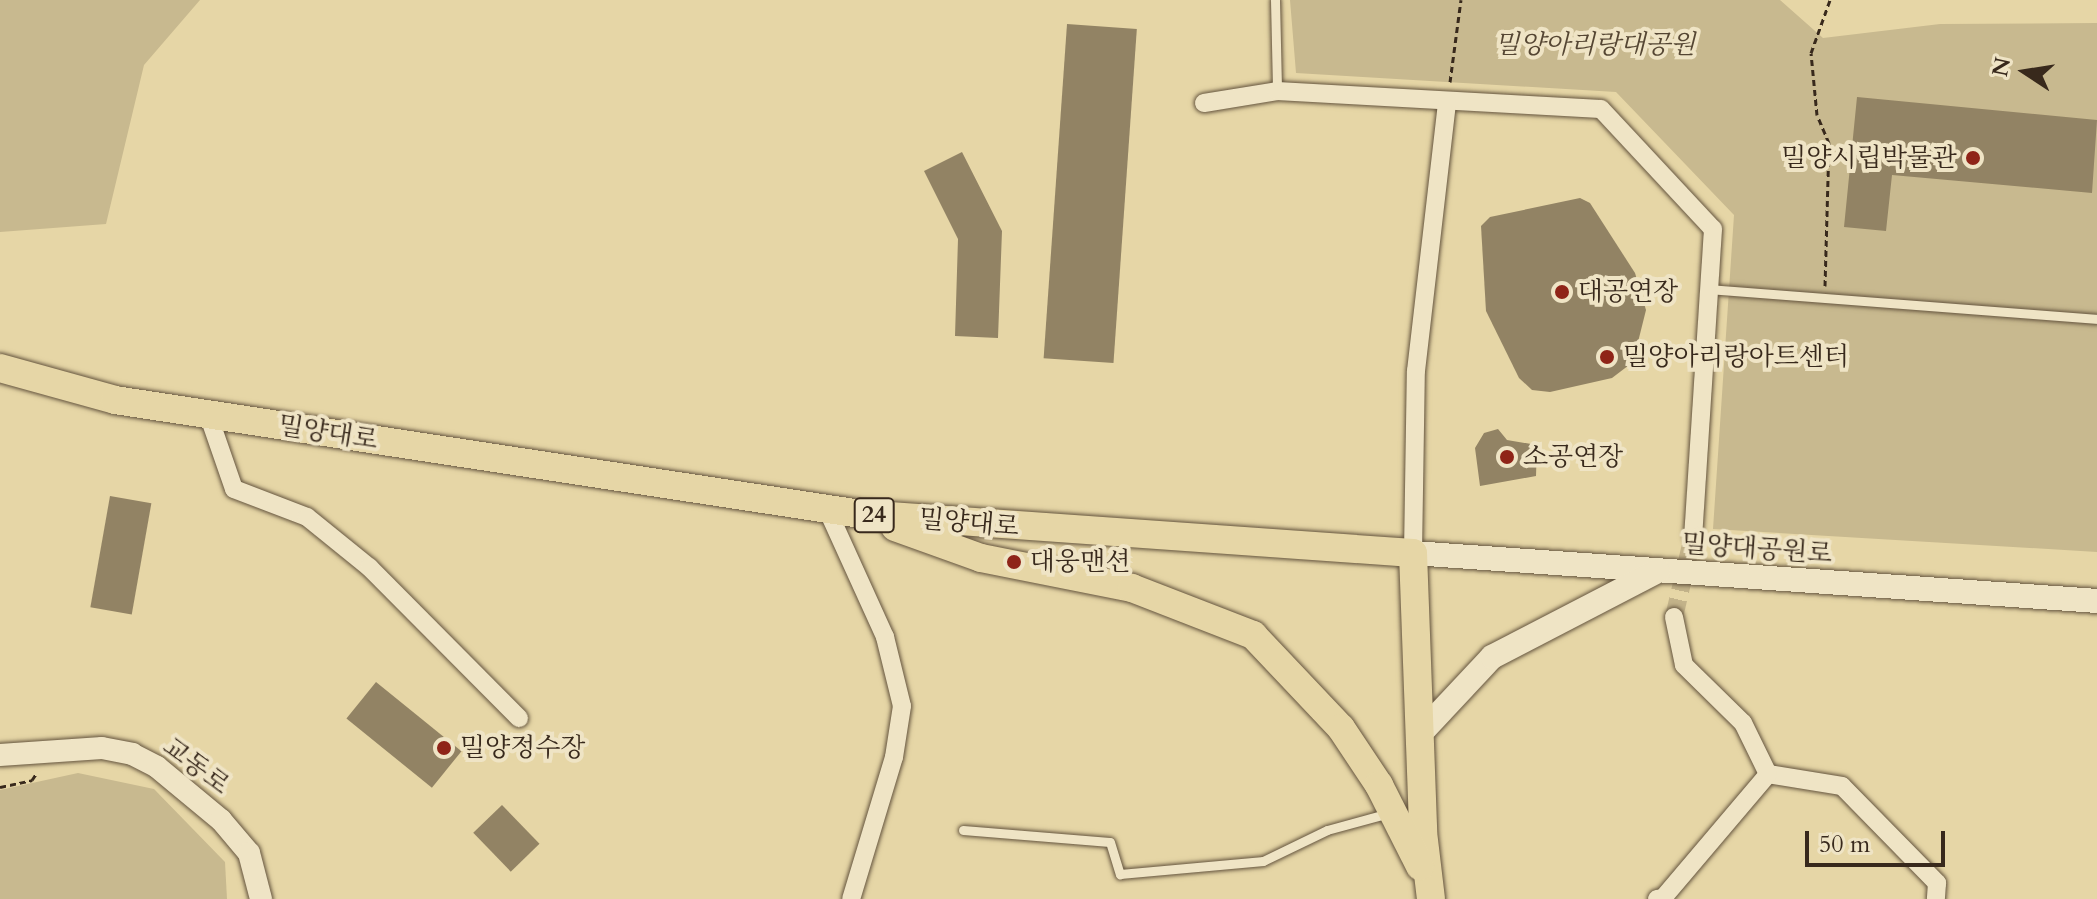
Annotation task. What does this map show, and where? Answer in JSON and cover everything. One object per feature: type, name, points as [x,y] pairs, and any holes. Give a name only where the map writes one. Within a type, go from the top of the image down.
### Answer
[{"type":"main road","name":"밀양대로","points":[[0,368],[115,400],[861,514],[1413,553]]},
{"type":"main road","points":[[861,514],[981,558],[1132,588],[1253,635],[1341,728],[1393,812],[1430,891]]},
{"type":"main road","name":"밀양대공원로","points":[[1413,553],[2097,601]]},
{"type":"main road","points":[[1413,553],[1419,735],[1430,891]]},
{"type":"main road","points":[[1419,735],[1492,657],[1660,570]]},
{"type":"street","points":[[1204,103],[1277,91],[1601,109],[1713,229],[1693,536]]},
{"type":"street","points":[[1413,553],[1416,371],[1447,102]]},
{"type":"street","points":[[208,414],[234,489],[307,517],[369,567],[519,718]]},
{"type":"street","points":[[827,509],[885,637],[902,706],[894,757],[851,899]]},
{"type":"street","points":[[1674,617],[1684,665],[1743,723],[1768,774]]},
{"type":"street","name":"교동로","points":[[0,755],[52,754],[102,748],[157,767],[221,820],[249,853],[261,899]]},
{"type":"street","points":[[1657,899],[1663,898],[1768,774]]},
{"type":"street","points":[[1768,774],[1842,786],[1937,883],[1936,899]]},
{"type":"lane","points":[[1275,0],[1277,91]]},
{"type":"lane","points":[[1709,289],[2097,319]]},
{"type":"lane","points":[[963,830],[1110,842],[1120,874],[1263,861],[1327,830],[1393,812]]},
{"type":"path","points":[[1447,102],[1461,0]]},
{"type":"path","points":[[1824,297],[1829,143],[1817,115],[1811,53],[1830,0]]},
{"type":"path","points":[[0,787],[32,780],[52,754]]},
{"type":"green space","points":[[0,0],[200,0],[144,65],[106,224],[0,232]]},
{"type":"green space","name":"밀양시립박물관","points":[[1290,0],[1780,0],[1823,38],[1940,24],[2097,23],[2097,552],[1713,529],[1734,215],[1616,92],[1296,73]]},
{"type":"green space","points":[[78,773],[154,789],[225,862],[227,899],[0,899],[0,790]]},
{"type":"building","points":[[1067,24],[1137,29],[1113,363],[1044,358]]},
{"type":"building","name":"밀양시립박물관","points":[[1857,97],[2097,120],[2092,193],[1892,175],[1886,231],[1844,227]]},
{"type":"building","points":[[962,152],[1002,231],[998,338],[955,336],[958,239],[924,171]]},
{"type":"building","name":"대공연장","points":[[1580,198],[1590,203],[1635,273],[1646,310],[1633,362],[1612,378],[1550,392],[1532,390],[1519,378],[1486,311],[1481,226],[1490,217]]},
{"type":"building","name":"소공연장","points":[[1498,429],[1507,440],[1537,445],[1536,476],[1480,486],[1475,448],[1484,433]]},
{"type":"building","points":[[110,496],[151,503],[132,615],[90,607]]},
{"type":"building","points":[[376,682],[461,751],[432,788],[346,719]]},
{"type":"building","points":[[502,805],[540,844],[511,872],[473,833]]},
{"type":"tunnel","points":[[1674,617],[1693,536]]},
{"type":"place","name":"밀양시립박물관","points":[[1973,158]]},
{"type":"place","name":"대공연장","points":[[1562,292]]},
{"type":"place","name":"밀양아리랑아트센터","points":[[1607,357]]},
{"type":"place","name":"소공연장","points":[[1507,457]]},
{"type":"place","name":"대웅맨션","points":[[1014,562]]},
{"type":"place","name":"밀양정수장","points":[[444,748]]},
{"type":"park label","name":"밀양아리랑대공원","points":[[1595,45]]}]
